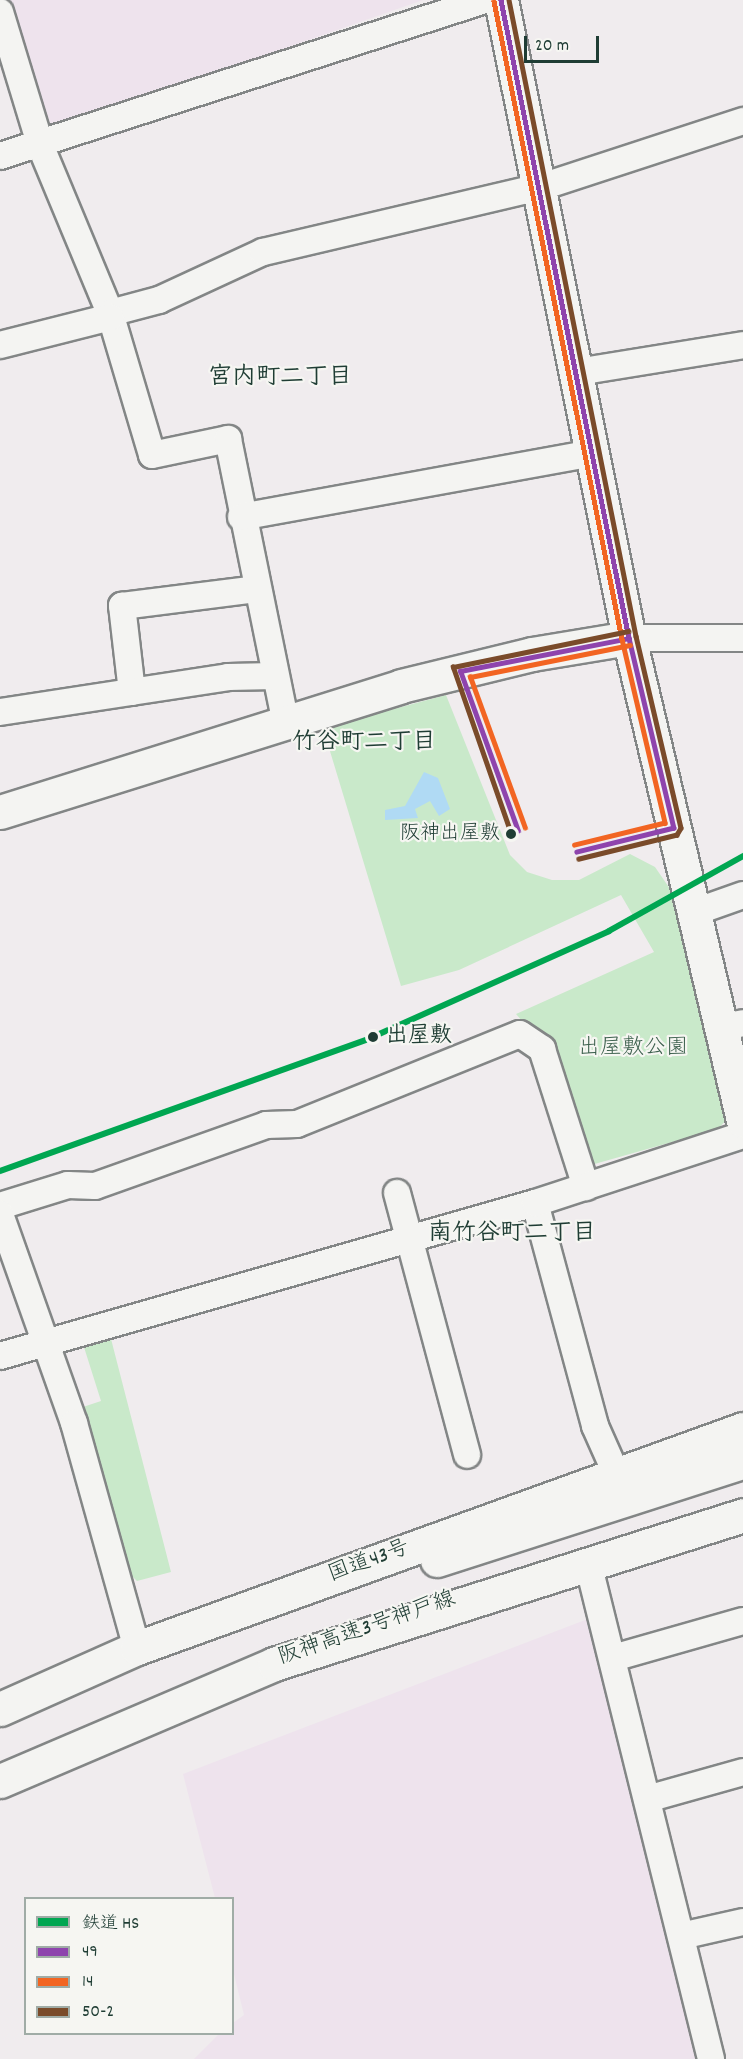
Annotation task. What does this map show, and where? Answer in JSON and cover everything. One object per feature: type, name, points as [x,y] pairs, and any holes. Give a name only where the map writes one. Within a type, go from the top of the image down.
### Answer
[{"type":"main road","points":[[501,0],[541,187],[629,638],[695,912],[733,1025],[743,1121]]},
{"type":"main road","points":[[0,812],[460,670],[629,638]]},
{"type":"main road","name":"国道43号","points":[[0,1709],[137,1648],[615,1472],[743,1429]]},
{"type":"main road","name":"阪神高速3号神戸線","points":[[0,1722],[131,1664],[240,1625],[743,1462]]},
{"type":"main road","points":[[0,1781],[274,1664],[743,1513]]},
{"type":"main road","name":"阪神高速3号神戸線","points":[[0,1775],[94,1729],[263,1664],[743,1513]]},
{"type":"street","points":[[0,156],[41,147],[485,0]]},
{"type":"street","points":[[0,12],[41,147],[111,315],[152,455],[228,439],[241,517],[286,723]]},
{"type":"street","points":[[0,345],[159,300],[263,252],[541,187],[741,127]]},
{"type":"street","points":[[577,372],[743,345]]},
{"type":"street","points":[[241,517],[593,453]]},
{"type":"street","points":[[132,692],[122,606],[256,589]]},
{"type":"street","points":[[629,638],[743,638]]},
{"type":"street","points":[[0,712],[132,692],[275,676]]},
{"type":"street","points":[[695,912],[743,895]]},
{"type":"street","points":[[0,1206],[68,1185],[94,1186],[266,1125],[297,1124],[520,1034],[542,1049],[586,1187]]},
{"type":"street","points":[[0,1356],[535,1203],[743,1135]]},
{"type":"street","points":[[397,1193],[467,1455]]},
{"type":"street","points":[[535,1203],[595,1426],[615,1472]]},
{"type":"street","points":[[0,1214],[46,1342],[137,1648]]},
{"type":"street","points":[[588,1563],[711,2059]]},
{"type":"street","points":[[613,1658],[743,1621]]},
{"type":"street","points":[[647,1799],[743,1772]]},
{"type":"street","points":[[681,1936],[743,1922]]},
{"type":"shaded area","points":[[9,0],[423,0],[53,129],[25,62]]},
{"type":"shaded area","points":[[593,1617],[701,2059],[194,2059],[218,2035],[234,2035],[234,2022],[244,2015],[234,1974],[234,1897],[215,1897],[183,1774]]},
{"type":"green space","name":"出屋敷公園","points":[[446,695],[510,855],[527,872],[552,880],[579,880],[630,854],[655,867],[677,899],[727,1119],[718,1129],[591,1165],[530,1030],[516,1014],[654,952],[621,895],[459,970],[401,986],[323,728]]},
{"type":"green space","points":[[110,1335],[171,1572],[137,1581],[130,1574],[80,1408],[101,1401],[83,1344]]},
{"type":"water","points":[[424,772],[438,778],[450,809],[439,816],[430,801],[415,809],[418,818],[385,820],[385,810],[405,806]]},
{"type":"rail line","name":"HS","points":[[0,1171],[368,1039],[609,931],[743,856]]},
{"type":"transit line","name":"49","points":[[501,0],[629,638],[674,828],[577,852]]},
{"type":"transit line","name":"50-2","points":[[509,0],[636,636],[681,828],[677,835],[579,859]]},
{"type":"transit line","name":"14","points":[[494,1],[622,639],[665,823],[575,845]]},
{"type":"transit line","name":"50-2","points":[[511,834],[453,667],[628,631]]},
{"type":"transit line","name":"49","points":[[518,831],[460,671],[629,638]]},
{"type":"transit line","name":"14","points":[[525,828],[470,677],[630,645]]},
{"type":"place","name":"阪神出屋敷","points":[[511,834]]},
{"type":"place","name":"出屋敷","points":[[373,1037]]},
{"type":"district","name":"宮内町二丁目","points":[[280,379]]},
{"type":"district","name":"竹谷町二丁目","points":[[364,744]]},
{"type":"district","name":"南竹谷町二丁目","points":[[512,1235]]}]
